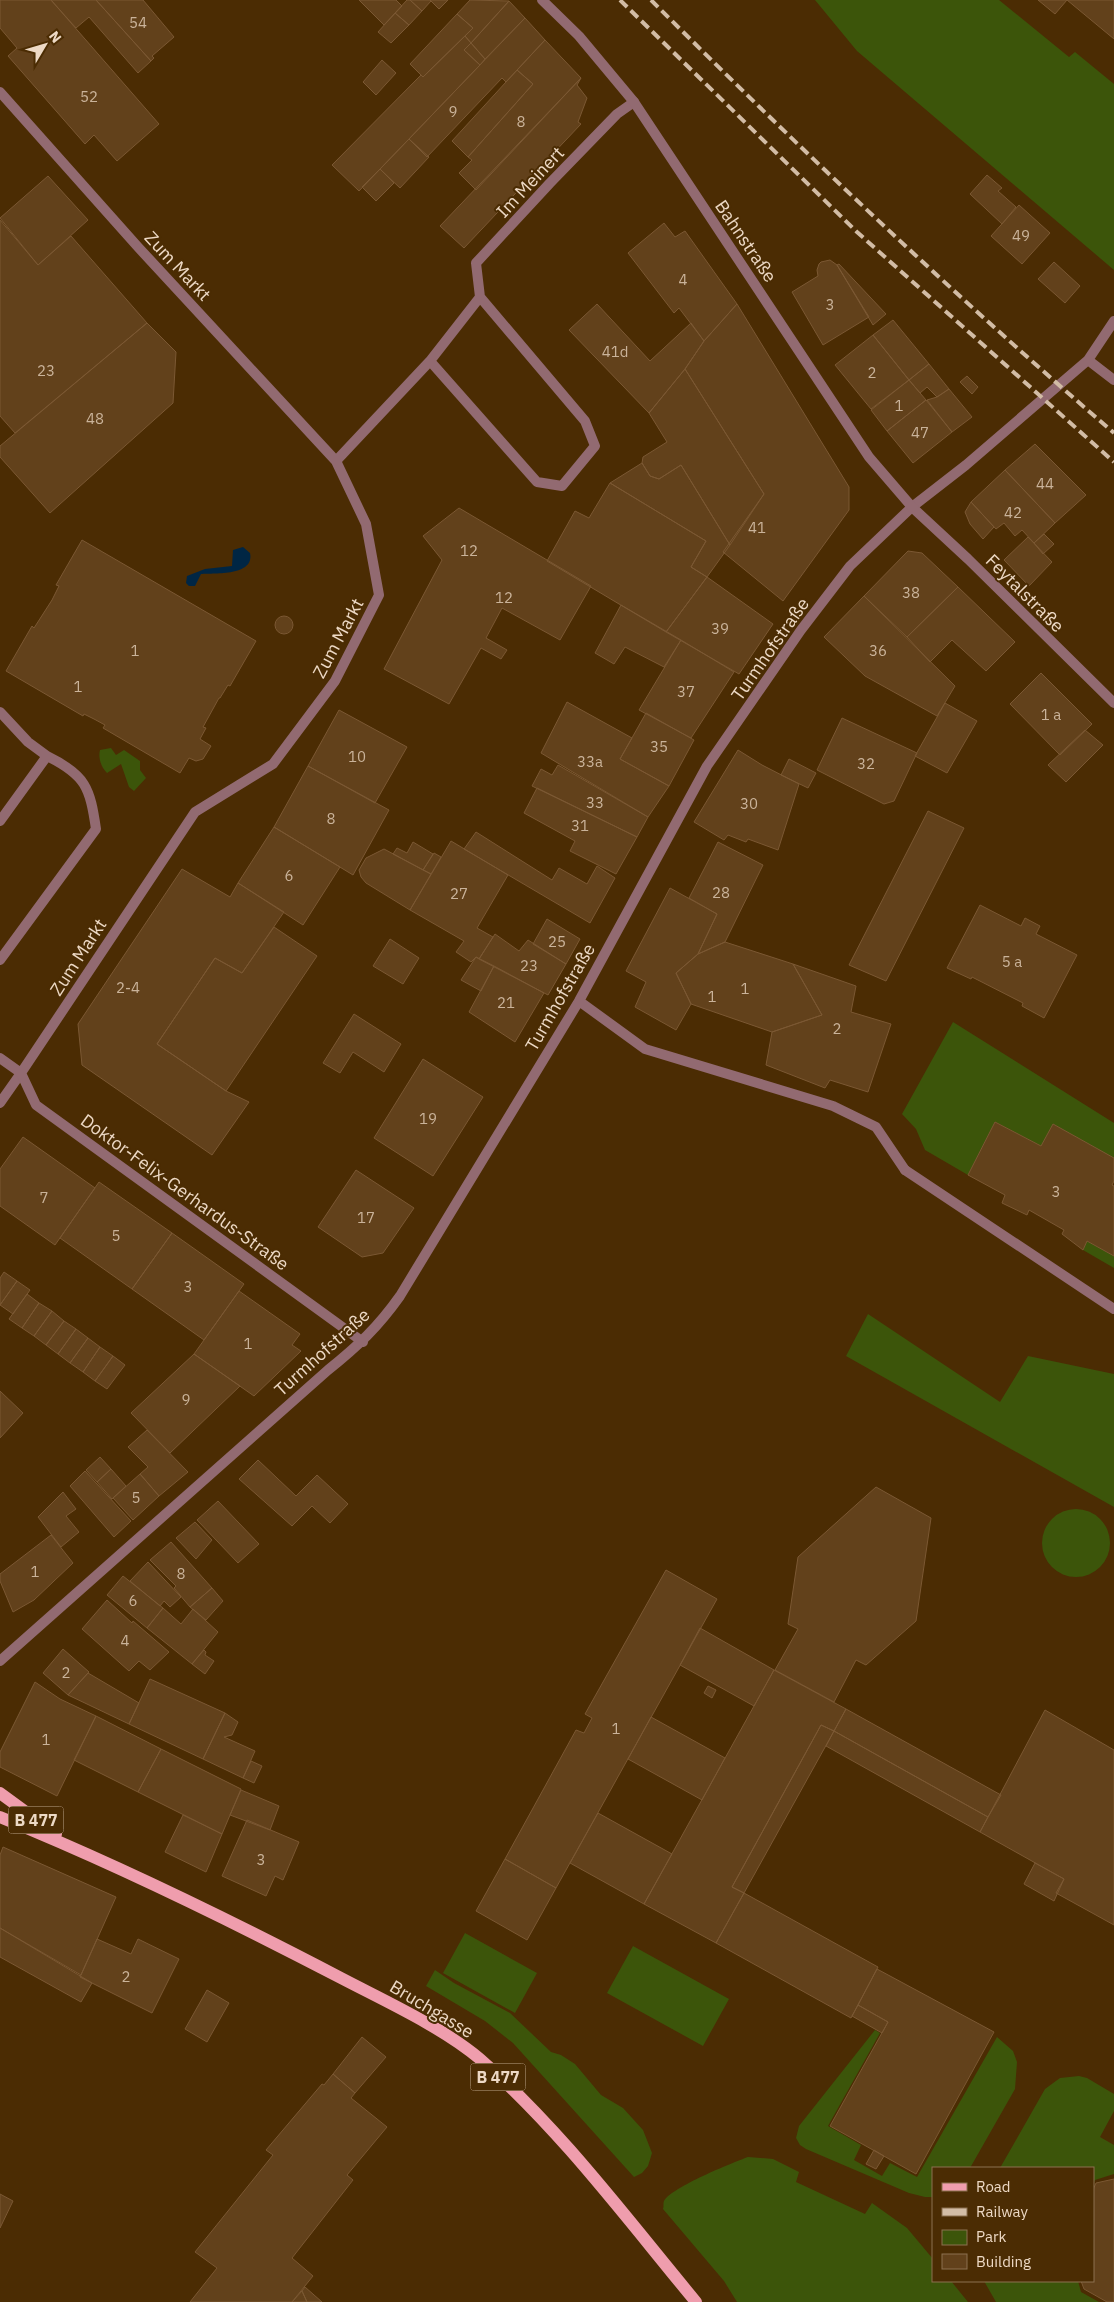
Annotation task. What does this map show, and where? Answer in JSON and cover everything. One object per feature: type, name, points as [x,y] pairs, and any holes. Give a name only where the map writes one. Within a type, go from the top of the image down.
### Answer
[{"type":"main road","name":"Bruchgasse","points":[[0,1793],[73,1846]]},
{"type":"main road","name":"Bruchgasse","points":[[0,1817],[73,1846],[300,1956],[445,2035],[478,2058],[536,2115],[572,2154],[696,2302]]},
{"type":"street","name":"Bahnstraße","points":[[542,0],[579,36],[634,102],[870,457],[912,507]]},
{"type":"street","name":"Zum Markt","points":[[0,92],[144,254],[336,461],[366,524],[379,595],[335,681],[273,764],[195,812],[0,1103]]},
{"type":"street","name":"Im Meinert","points":[[480,297],[476,263],[617,114],[634,102]]},
{"type":"street","points":[[336,461],[430,361],[480,297],[585,421],[596,446],[562,486],[537,482],[430,361]]},
{"type":"street","name":"Turmhofstraße","points":[[0,1661],[328,1370],[363,1342],[400,1296],[579,1001],[708,766],[801,630],[850,566],[912,507],[966,465],[1088,360],[1114,321]]},
{"type":"street","points":[[1088,360],[1114,380]]},
{"type":"street","name":"Feytalstraße","points":[[912,507],[968,559],[1114,703]]},
{"type":"street","points":[[0,712],[28,742],[47,756],[69,767],[84,782],[93,806],[96,830],[0,960]]},
{"type":"street","points":[[0,820],[47,756]]},
{"type":"street","points":[[579,1001],[645,1049],[834,1106],[876,1127],[905,1170],[1114,1309]]},
{"type":"street","name":"Doktor-Felix-Gerhardus-Straße","points":[[0,1058],[21,1073],[36,1105],[363,1342]]},
{"type":"green space","points":[[815,0],[999,0],[1069,57],[1075,52],[1114,84],[1114,270],[857,51]]},
{"type":"green space","points":[[111,748],[116,755],[124,750],[140,761],[140,770],[146,778],[134,791],[129,787],[121,764],[107,773],[103,768],[100,762],[100,750]]},
{"type":"green space","points":[[953,1022],[1114,1123],[1114,1158],[1041,1146],[995,1122],[968,1175],[925,1150],[916,1129],[902,1114]]},
{"type":"green space","points":[[1087,1241],[1114,1256],[1114,1268],[1083,1250]]},
{"type":"green space","points":[[868,1314],[1000,1402],[1028,1356],[1114,1374],[1114,1507],[846,1356]]},
{"type":"green space","points":[[1076,1509],[1089,1512],[1100,1519],[1107,1530],[1110,1543],[1107,1556],[1100,1567],[1089,1574],[1076,1577],[1063,1574],[1052,1567],[1045,1556],[1042,1543],[1045,1530],[1052,1519],[1063,1512]]},
{"type":"green space","points":[[465,1933],[537,1973],[515,2013],[443,1973]]},
{"type":"green space","points":[[633,1946],[729,1999],[703,2046],[607,1993]]},
{"type":"green space","points":[[435,1970],[454,1983],[510,2013],[551,2052],[561,2055],[575,2064],[601,2095],[623,2108],[643,2130],[652,2153],[648,2166],[642,2173],[634,2177],[513,2043],[485,2021],[426,1986]]},
{"type":"green space","points":[[875,2030],[880,2033],[828,2126],[861,2145],[854,2160],[882,2176],[890,2163],[917,2177],[997,2037],[1013,2051],[1017,2062],[1015,2089],[971,2167],[932,2167],[932,2197],[909,2193],[806,2149],[800,2145],[796,2138],[799,2126]]},
{"type":"green space","points":[[1079,2076],[1087,2078],[1114,2094],[1114,2111],[1100,2137],[1114,2145],[1114,2174],[1094,2182],[1094,2167],[1001,2167],[1045,2089],[1060,2078]]},
{"type":"green space","points":[[748,2157],[773,2159],[799,2172],[796,2182],[865,2214],[872,2203],[907,2228],[932,2258],[932,2282],[952,2282],[968,2302],[737,2302],[724,2281],[663,2209],[664,2201],[669,2195],[729,2164]]},
{"type":"green space","points":[[985,2282],[1078,2282],[1081,2292],[1099,2302],[996,2302]]},
{"type":"water","points":[[243,547],[250,553],[250,560],[246,566],[233,572],[201,574],[195,586],[189,586],[186,583],[187,576],[205,569],[232,566],[233,550]]},
{"type":"building","points":[[0,0],[51,0],[159,124],[117,161],[94,135],[85,144],[8,56],[17,48],[0,28]]},
{"type":"building","points":[[51,0],[96,0],[151,61],[138,73],[89,17],[76,28]]},
{"type":"building","points":[[96,0],[143,0],[174,37],[152,56],[154,58],[151,61]]},
{"type":"building","points":[[359,0],[396,0],[402,6],[384,25]]},
{"type":"building","points":[[407,0],[410,0],[422,11],[409,25],[395,13]]},
{"type":"building","points":[[410,0],[430,0],[431,1],[422,11]]},
{"type":"building","points":[[430,0],[448,0],[439,9]]},
{"type":"building","points":[[470,0],[509,1],[471,43],[465,36],[473,28],[457,14]]},
{"type":"building","points":[[1038,0],[1067,0],[1055,14]]},
{"type":"building","points":[[1067,0],[1114,0],[1114,39]]},
{"type":"building","points":[[509,1],[525,18],[485,59],[471,43]]},
{"type":"building","points":[[395,13],[409,25],[391,43],[378,32]]},
{"type":"building","points":[[457,14],[473,28],[423,77],[410,64]]},
{"type":"building","points":[[525,18],[545,40],[506,82],[502,78],[427,157],[409,139]]},
{"type":"building","points":[[465,36],[471,43],[464,50],[480,65],[359,191],[332,165],[421,75],[423,77]]},
{"type":"building","points":[[545,40],[581,78],[476,190],[459,173],[472,160],[468,157],[533,84],[517,70]]},
{"type":"building","points":[[471,43],[485,59],[480,65],[464,50]]},
{"type":"building","points":[[382,60],[396,73],[376,95],[363,82]]},
{"type":"building","points":[[517,70],[533,84],[468,157],[452,141]]},
{"type":"building","points":[[581,78],[577,85],[587,98],[578,122],[581,124],[464,248],[440,226]]},
{"type":"building","points":[[409,139],[429,157],[400,188],[380,169]]},
{"type":"building","points":[[380,169],[394,183],[376,201],[362,187]]},
{"type":"building","points":[[987,175],[1002,188],[998,191],[1016,207],[1002,224],[970,194]]},
{"type":"building","points":[[48,176],[88,220],[38,265],[0,218]]},
{"type":"building","points":[[1019,205],[1050,233],[1022,264],[991,236]]},
{"type":"building","points":[[0,220],[38,265],[71,236],[147,323],[15,433],[0,416]]},
{"type":"building","points":[[664,223],[675,237],[685,231],[737,304],[704,341],[679,308],[674,313],[628,253]]},
{"type":"building","points":[[830,260],[837,265],[869,317],[823,345],[792,292],[818,276],[819,264]]},
{"type":"building","points":[[1054,262],[1080,286],[1065,303],[1038,279]]},
{"type":"building","points":[[839,264],[886,314],[873,325],[837,265]]},
{"type":"building","points":[[597,304],[650,361],[691,323],[704,341],[685,369],[649,413],[569,330]]},
{"type":"building","points":[[737,304],[849,487],[849,510],[783,601],[723,552],[764,494],[685,369],[704,341]]},
{"type":"building","points":[[893,320],[929,364],[909,380],[873,335]]},
{"type":"building","points":[[147,323],[176,352],[173,403],[50,513],[0,457],[0,446]]},
{"type":"building","points":[[873,335],[909,380],[871,409],[835,365]]},
{"type":"building","points":[[929,364],[949,389],[937,397],[927,387],[920,393],[909,380]]},
{"type":"building","points":[[685,369],[764,494],[730,545],[681,465],[659,479],[650,476],[642,463],[643,457],[667,442],[649,413]]},
{"type":"building","points":[[967,376],[978,387],[972,394],[960,382]]},
{"type":"building","points":[[909,380],[926,400],[887,431],[871,410]]},
{"type":"building","points":[[949,389],[972,417],[952,432],[927,400],[937,397]]},
{"type":"building","points":[[926,400],[952,432],[913,463],[887,431]]},
{"type":"building","points":[[1035,444],[1086,495],[1055,523],[1005,470]]},
{"type":"building","points":[[642,463],[650,476],[659,479],[681,465],[730,545],[707,577],[691,567],[706,541],[610,483]]},
{"type":"building","points":[[1005,470],[1055,523],[1034,543],[1022,530],[1015,536],[1004,523],[996,529],[971,502]]},
{"type":"building","points":[[610,483],[706,541],[691,567],[707,577],[666,632],[547,561],[575,511],[589,518]]},
{"type":"building","points":[[971,502],[994,527],[983,539],[970,524],[965,512]]},
{"type":"building","points":[[459,508],[591,586],[560,640],[502,608],[486,638],[507,650],[501,659],[481,648],[449,704],[384,669],[442,560],[423,536]]},
{"type":"building","points":[[1044,534],[1054,544],[1043,554],[1034,543]]},
{"type":"building","points":[[1028,537],[1052,562],[1029,586],[1004,560]]},
{"type":"building","points":[[82,540],[256,641],[230,686],[228,685],[219,698],[203,727],[206,728],[200,739],[211,746],[203,759],[196,761],[189,758],[180,773],[103,728],[105,725],[84,714],[83,716],[6,671],[32,626],[34,628],[52,600],[59,586],[56,585]]},
{"type":"building","points":[[908,551],[922,553],[958,587],[907,637],[864,596]]},
{"type":"building","points":[[707,577],[773,624],[739,674],[666,632]]},
{"type":"building","points":[[958,587],[1015,642],[986,671],[952,640],[930,662],[907,637]]},
{"type":"building","points":[[864,596],[955,686],[937,716],[865,676],[824,637]]},
{"type":"building","points":[[621,605],[681,640],[664,667],[625,647],[614,664],[595,653]]},
{"type":"building","points":[[284,616],[290,619],[293,625],[290,631],[284,634],[278,631],[275,625],[278,619]]},
{"type":"building","points":[[681,640],[734,672],[691,738],[639,710]]},
{"type":"building","points":[[1041,673],[1092,724],[1060,755],[1010,704]]},
{"type":"building","points":[[567,702],[632,738],[620,759],[669,786],[648,817],[541,753]]},
{"type":"building","points":[[945,703],[977,721],[947,773],[915,756]]},
{"type":"building","points":[[339,710],[407,747],[375,803],[308,766]]},
{"type":"building","points":[[646,713],[694,740],[669,786],[620,759]]},
{"type":"building","points":[[842,718],[917,753],[894,801],[884,804],[817,770]]},
{"type":"building","points":[[1085,730],[1103,745],[1066,782],[1048,765]]},
{"type":"building","points":[[738,750],[799,784],[778,850],[748,839],[746,842],[728,835],[724,840],[694,822]]},
{"type":"building","points":[[789,759],[816,773],[808,788],[781,775]]},
{"type":"building","points":[[558,765],[648,817],[637,837],[532,786],[541,769],[552,775]]},
{"type":"building","points":[[308,766],[389,810],[353,875],[274,827]]},
{"type":"building","points":[[537,788],[637,837],[616,874],[570,851],[575,841],[524,813]]},
{"type":"building","points":[[928,811],[964,828],[886,981],[849,965]]},
{"type":"building","points":[[274,827],[340,867],[303,925],[238,883]]},
{"type":"building","points":[[476,832],[552,880],[559,868],[587,884],[597,866],[615,878],[590,923],[464,849]]},
{"type":"building","points":[[451,841],[508,875],[477,928],[493,937],[479,959],[476,957],[471,962],[456,952],[464,941],[410,910]]},
{"type":"building","points":[[413,842],[433,854],[423,870],[393,854],[397,848],[407,853]]},
{"type":"building","points":[[718,842],[763,865],[725,942],[698,954],[717,914],[689,898]]},
{"type":"building","points":[[384,849],[431,874],[410,910],[366,883],[361,877],[359,870],[366,858]]},
{"type":"building","points":[[434,853],[441,857],[431,874],[423,870]]},
{"type":"building","points":[[182,869],[230,897],[238,883],[284,912],[242,973],[215,958],[157,1044],[226,1091],[249,1102],[212,1155],[82,1065],[78,1024]]},
{"type":"building","points":[[670,888],[717,914],[698,954],[676,973],[691,1004],[676,1030],[635,1007],[646,982],[626,971]]},
{"type":"building","points":[[980,905],[1021,926],[1025,918],[1040,926],[1036,934],[1077,955],[1044,1018],[1022,1006],[1023,1003],[972,977],[971,979],[947,968]]},
{"type":"building","points":[[547,919],[580,939],[566,964],[533,944]]},
{"type":"building","points":[[274,927],[317,956],[226,1091],[157,1044],[215,958],[242,973]]},
{"type":"building","points":[[495,934],[519,951],[528,940],[566,964],[548,995],[479,959]]},
{"type":"building","points":[[390,939],[419,958],[403,984],[373,966]]},
{"type":"building","points":[[725,942],[793,964],[822,1015],[772,1032],[691,1004],[676,973],[698,954]]},
{"type":"building","points":[[476,957],[494,966],[481,991],[461,980]]},
{"type":"building","points":[[793,964],[856,986],[851,1012],[891,1024],[868,1092],[830,1080],[825,1088],[766,1065],[772,1032],[822,1015]]},
{"type":"building","points":[[494,966],[544,993],[515,1042],[469,1012]]},
{"type":"building","points":[[354,1014],[401,1044],[384,1072],[353,1052],[340,1073],[323,1063]]},
{"type":"building","points":[[423,1059],[483,1097],[433,1176],[374,1138]]},
{"type":"building","points":[[995,1122],[1041,1146],[1053,1124],[1114,1158],[1114,1181],[1112,1185],[1114,1186],[1114,1256],[1087,1241],[1083,1250],[1062,1234],[1064,1230],[1029,1210],[1027,1215],[1002,1203],[1005,1195],[968,1175]]},
{"type":"building","points":[[23,1137],[95,1188],[55,1245],[0,1206],[0,1169]]},
{"type":"building","points":[[356,1170],[414,1208],[383,1253],[362,1257],[318,1227]]},
{"type":"building","points":[[99,1182],[172,1233],[132,1289],[60,1238]]},
{"type":"building","points":[[172,1233],[244,1284],[204,1340],[132,1289]]},
{"type":"building","points":[[4,1272],[17,1281],[0,1305],[0,1278]]},
{"type":"building","points":[[17,1281],[30,1290],[13,1314],[0,1305]]},
{"type":"building","points":[[239,1291],[300,1334],[292,1345],[301,1351],[254,1396],[194,1354]]},
{"type":"building","points":[[27,1294],[39,1303],[22,1328],[9,1319]]},
{"type":"building","points":[[39,1303],[52,1311],[34,1336],[22,1328]]},
{"type":"building","points":[[52,1311],[64,1321],[46,1345],[34,1336]]},
{"type":"building","points":[[64,1321],[76,1329],[58,1354],[46,1345]]},
{"type":"building","points":[[76,1329],[88,1338],[70,1363],[58,1354]]},
{"type":"building","points":[[88,1338],[100,1347],[83,1372],[70,1363]]},
{"type":"building","points":[[100,1347],[113,1356],[95,1381],[83,1372]]},
{"type":"building","points":[[194,1354],[240,1386],[170,1453],[131,1413]]},
{"type":"building","points":[[113,1356],[125,1365],[107,1389],[95,1381]]},
{"type":"building","points":[[0,1391],[23,1413],[0,1438]]},
{"type":"building","points":[[147,1430],[188,1472],[159,1496],[140,1474],[148,1467],[128,1447]]},
{"type":"building","points":[[100,1457],[111,1469],[97,1482],[86,1470]]},
{"type":"building","points":[[258,1460],[296,1496],[317,1475],[348,1504],[330,1523],[312,1506],[292,1526],[239,1479]]},
{"type":"building","points":[[111,1469],[126,1486],[112,1499],[97,1482]]},
{"type":"building","points":[[85,1471],[131,1521],[114,1537],[70,1486]]},
{"type":"building","points":[[140,1474],[159,1496],[133,1520],[113,1498]]},
{"type":"building","points":[[876,1487],[931,1518],[916,1621],[866,1665],[856,1660],[834,1702],[775,1670],[798,1629],[788,1624],[798,1557]]},
{"type":"building","points":[[63,1492],[76,1509],[66,1516],[79,1532],[61,1547],[38,1517]]},
{"type":"building","points":[[218,1501],[259,1544],[238,1563],[197,1520]]},
{"type":"building","points":[[195,1522],[212,1540],[196,1559],[176,1538]]},
{"type":"building","points":[[51,1535],[73,1563],[34,1600],[13,1612],[0,1581],[0,1574]]},
{"type":"building","points":[[171,1542],[212,1588],[190,1607],[174,1588],[176,1586],[150,1560]]},
{"type":"building","points":[[148,1562],[181,1597],[170,1607],[164,1601],[160,1606],[130,1581]]},
{"type":"building","points":[[666,1570],[717,1599],[556,1888],[505,1859],[576,1730],[584,1733],[592,1718],[585,1714]]},
{"type":"building","points":[[123,1576],[163,1608],[147,1628],[107,1595]]},
{"type":"building","points":[[212,1588],[223,1601],[206,1620],[190,1607]]},
{"type":"building","points":[[107,1600],[132,1623],[133,1621],[169,1652],[150,1670],[139,1661],[129,1671],[82,1629]]},
{"type":"building","points":[[163,1608],[181,1624],[193,1609],[218,1632],[192,1664],[147,1628]]},
{"type":"building","points":[[700,1628],[774,1670],[754,1706],[680,1665]]},
{"type":"building","points":[[63,1649],[89,1672],[68,1695],[43,1673]]},
{"type":"building","points":[[204,1650],[206,1652],[205,1655],[214,1661],[205,1674],[192,1664]]},
{"type":"building","points":[[774,1670],[846,1709],[834,1731],[821,1725],[732,1887],[744,1893],[716,1943],[644,1904]]},
{"type":"building","points":[[88,1673],[139,1703],[129,1724],[68,1695]]},
{"type":"building","points":[[150,1679],[225,1713],[203,1759],[129,1724]]},
{"type":"building","points":[[35,1682],[60,1699],[96,1716],[57,1796],[0,1767],[0,1752]]},
{"type":"building","points":[[708,1686],[716,1690],[712,1698],[704,1693]]},
{"type":"building","points":[[846,1709],[1001,1795],[988,1817],[834,1731]]},
{"type":"building","points":[[1045,1710],[1114,1750],[1114,1925],[1056,1893],[1064,1879],[980,1832]]},
{"type":"building","points":[[225,1713],[238,1722],[232,1735],[224,1737],[255,1751],[243,1778],[203,1759]]},
{"type":"building","points":[[96,1716],[161,1749],[138,1792],[74,1760]]},
{"type":"building","points":[[651,1717],[725,1758],[702,1800],[628,1759]]},
{"type":"building","points":[[821,1725],[834,1731],[744,1893],[732,1887]]},
{"type":"building","points":[[834,1731],[988,1817],[980,1832],[826,1746]]},
{"type":"building","points":[[161,1749],[241,1789],[222,1834],[138,1792]]},
{"type":"building","points":[[251,1761],[262,1766],[254,1783],[243,1778]]},
{"type":"building","points":[[241,1790],[279,1806],[270,1830],[230,1815]]},
{"type":"building","points":[[598,1813],[672,1854],[644,1904],[570,1863]]},
{"type":"building","points":[[183,1815],[222,1834],[206,1872],[165,1852]]},
{"type":"building","points":[[247,1820],[299,1842],[283,1880],[275,1876],[266,1896],[222,1876]]},
{"type":"building","points":[[3,1847],[116,1897],[81,1975],[0,1928],[0,1855]]},
{"type":"building","points":[[505,1859],[556,1888],[527,1940],[476,1911]]},
{"type":"building","points":[[1035,1863],[1064,1879],[1054,1901],[1024,1884]]},
{"type":"building","points":[[744,1893],[878,1967],[851,2018],[716,1943]]},
{"type":"building","points":[[0,1928],[92,1983],[81,2002],[0,1957]]},
{"type":"building","points":[[97,1939],[131,1954],[138,1939],[179,1959],[152,2013],[80,1977]]},
{"type":"building","points":[[877,1969],[994,2032],[916,2174],[830,2126],[888,2022],[858,2005]]},
{"type":"building","points":[[207,1990],[229,2003],[207,2042],[185,2029]]},
{"type":"building","points":[[858,2005],[888,2022],[882,2033],[852,2016]]},
{"type":"building","points":[[362,2037],[386,2057],[355,2093],[333,2074]]},
{"type":"building","points":[[333,2074],[355,2093],[351,2098],[387,2127],[347,2175],[353,2180],[292,2258],[313,2276],[292,2302],[190,2302],[217,2268],[195,2252],[273,2155],[266,2150],[322,2084],[324,2085]]},
{"type":"building","points":[[874,2150],[884,2156],[876,2169],[866,2164]]},
{"type":"building","points":[[1114,2179],[1114,2302],[1107,2302],[1084,2289],[1081,2282],[1094,2282],[1094,2188],[1096,2183]]},
{"type":"building","points":[[0,2194],[13,2201],[0,2228]]},
{"type":"building","points":[[305,2287],[322,2302],[307,2302],[302,2291]]},
{"type":"building","points":[[302,2291],[307,2302],[292,2302]]},
{"type":"railway","points":[[620,0],[857,232],[1114,462]]},
{"type":"railway","points":[[651,0],[878,221],[1114,433]]}]
